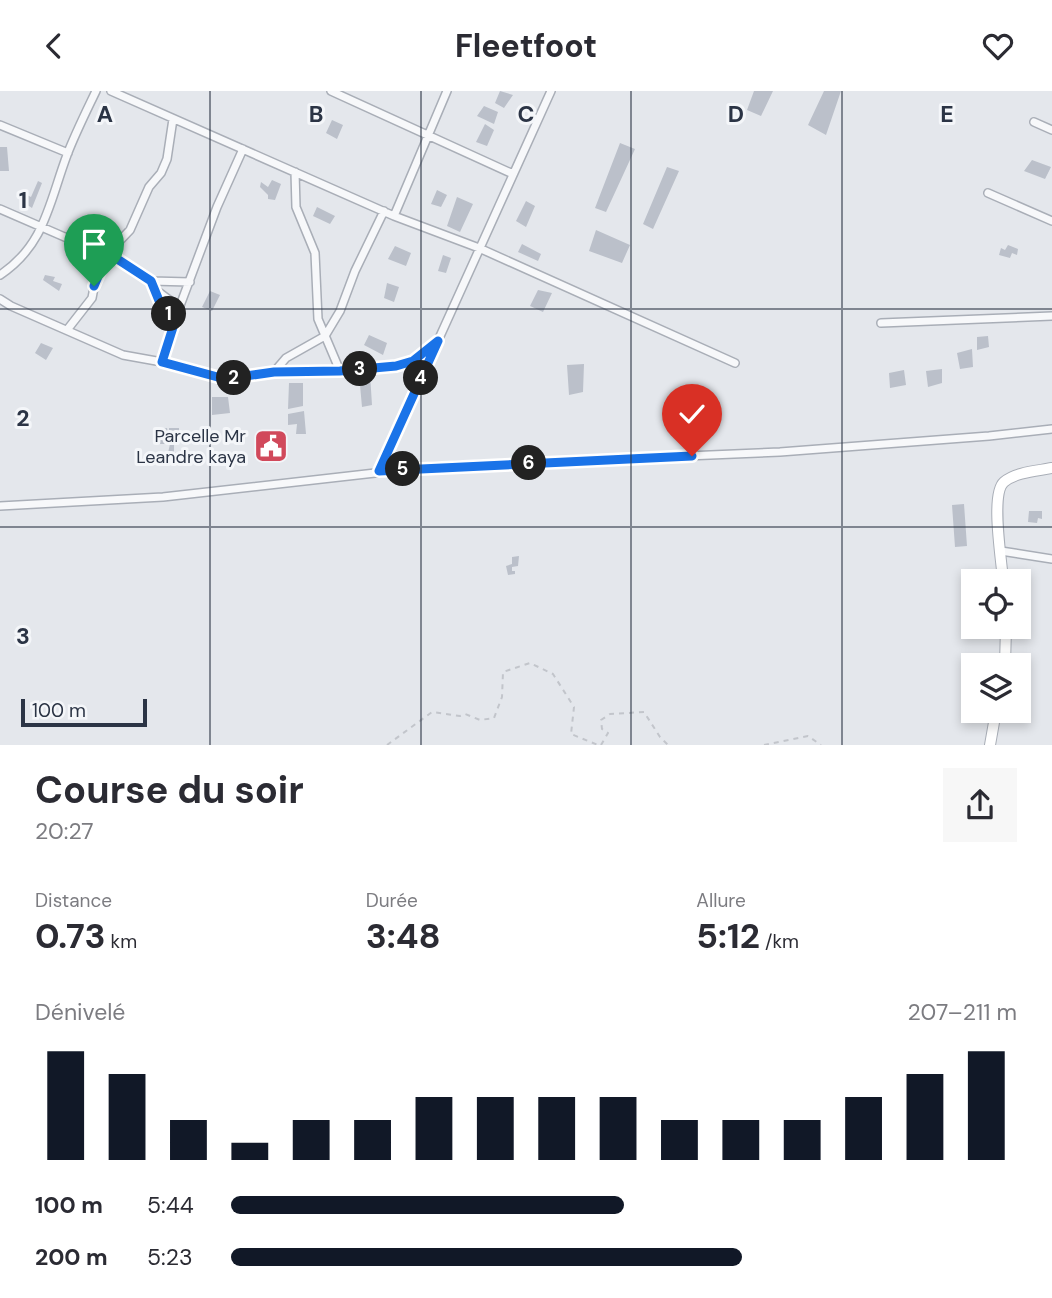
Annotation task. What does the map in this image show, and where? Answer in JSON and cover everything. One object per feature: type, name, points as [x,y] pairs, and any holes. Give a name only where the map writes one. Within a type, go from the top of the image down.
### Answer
[{"type":"street","points":[[0,275],[17,264],[32,246],[42,226],[68,153],[96,91]]},
{"type":"street","points":[[111,91],[394,216],[479,248],[736,363]]},
{"type":"street","points":[[331,91],[513,174]]},
{"type":"street","points":[[394,216],[447,91]]},
{"type":"street","points":[[379,471],[551,91]]},
{"type":"street","points":[[67,330],[92,298],[94,282],[108,253],[130,230],[149,187],[160,173],[167,159],[173,119]]},
{"type":"street","points":[[1034,122],[1052,130]]},
{"type":"street","points":[[0,125],[68,153]]},
{"type":"street","points":[[162,362],[217,207],[243,149]]},
{"type":"street","points":[[295,172],[296,207],[315,253],[318,319],[340,371]]},
{"type":"street","points":[[988,193],[1052,221]]},
{"type":"street","points":[[0,209],[108,253],[151,281],[160,303],[175,321]]},
{"type":"street","points":[[274,372],[286,358],[325,336],[340,311],[355,271],[384,211]]},
{"type":"street","points":[[151,281],[190,282]]},
{"type":"street","points":[[155,289],[180,308]]},
{"type":"street","points":[[0,299],[111,351],[225,379],[274,372],[340,371],[396,366],[413,361],[438,341]]},
{"type":"street","points":[[881,323],[1052,316]]},
{"type":"street","points":[[0,506],[163,497],[379,471],[780,452],[1052,429]]},
{"type":"street","points":[[1002,569],[998,498],[1002,483],[1051,468]]},
{"type":"street","points":[[1001,551],[1052,559]]},
{"type":"street","points":[[990,745],[994,723]]},
{"type":"path","points":[[387,745],[432,712],[460,716],[465,713],[480,720],[494,718],[502,697],[503,672],[530,663],[553,674],[574,707],[571,734],[600,745],[608,733],[602,729],[601,720],[610,714],[644,712],[668,745]]},
{"type":"path","points":[[764,745],[808,736],[821,745]]},
{"type":"building","points":[[500,91],[513,95],[504,108],[495,103]]},
{"type":"building","points":[[754,91],[773,91],[761,116],[747,110]]},
{"type":"building","points":[[824,91],[841,91],[826,135],[808,125]]},
{"type":"building","points":[[484,106],[498,112],[494,124],[477,116]]},
{"type":"building","points":[[332,120],[343,125],[337,139],[326,133]]},
{"type":"building","points":[[485,124],[494,130],[487,146],[476,142]]},
{"type":"building","points":[[620,143],[635,149],[606,212],[595,208]]},
{"type":"building","points":[[0,147],[7,147],[9,171],[0,171]]},
{"type":"building","points":[[1032,160],[1051,167],[1045,179],[1024,171]]},
{"type":"building","points":[[667,167],[679,171],[653,229],[643,224]]},
{"type":"building","points":[[272,180],[281,184],[275,200],[268,199],[268,195],[260,187],[261,182],[268,187]]},
{"type":"building","points":[[38,181],[42,183],[32,208],[23,202],[25,194],[31,197]]},
{"type":"building","points":[[437,190],[447,195],[441,207],[431,204]]},
{"type":"building","points":[[457,197],[473,204],[460,232],[447,226]]},
{"type":"building","points":[[526,201],[535,206],[526,227],[516,221]]},
{"type":"building","points":[[317,207],[335,216],[330,224],[313,216]]},
{"type":"building","points":[[596,230],[630,245],[622,263],[589,251]]},
{"type":"building","points":[[522,244],[541,254],[538,261],[518,252]]},
{"type":"building","points":[[1008,245],[1018,249],[1017,255],[1012,253],[1010,258],[999,255],[1001,248],[1005,250]]},
{"type":"building","points":[[395,246],[411,253],[406,266],[388,259]]},
{"type":"building","points":[[443,255],[451,258],[446,273],[438,271]]},
{"type":"building","points":[[45,275],[55,277],[53,281],[62,284],[59,291],[43,280]]},
{"type":"building","points":[[387,283],[399,287],[394,302],[384,298]]},
{"type":"building","points":[[538,290],[552,293],[543,312],[530,306]]},
{"type":"building","points":[[210,291],[220,295],[212,311],[202,307]]},
{"type":"building","points":[[369,335],[387,343],[383,355],[364,345]]},
{"type":"building","points":[[988,336],[989,347],[977,350],[977,337]]},
{"type":"building","points":[[41,343],[53,348],[46,360],[35,353]]},
{"type":"building","points":[[972,349],[973,367],[960,369],[957,353]]},
{"type":"building","points":[[584,364],[583,392],[569,395],[567,365]]},
{"type":"building","points":[[942,369],[942,383],[928,387],[926,371]]},
{"type":"building","points":[[904,370],[906,385],[890,388],[889,373]]},
{"type":"building","points":[[359,374],[370,374],[372,405],[362,407]]},
{"type":"building","points":[[289,383],[303,383],[303,406],[288,409]]},
{"type":"building","points":[[212,397],[228,397],[230,413],[212,415]]},
{"type":"building","points":[[304,411],[306,434],[296,434],[297,424],[288,425],[288,414]]},
{"type":"building","points":[[167,428],[169,438],[169,428],[179,428],[179,439],[176,438],[174,444],[174,452],[177,453],[168,453],[170,444],[160,444],[160,429]]},
{"type":"building","points":[[964,504],[967,546],[955,547],[952,505]]},
{"type":"building","points":[[1029,511],[1042,511],[1042,519],[1038,518],[1037,523],[1028,522]]},
{"type":"building","points":[[519,556],[518,566],[512,567],[515,574],[508,575],[506,566],[512,564],[512,557]]},
{"type":"place","name":"Parcelle Mr Leandre kaya","points":[[271,446]]},
{"type":"route","points":[[94,286],[108,253],[135,269],[151,281],[160,303],[175,321],[162,362],[225,379],[274,372],[340,371],[396,366],[413,361],[438,341],[379,471],[692,456]]}]
